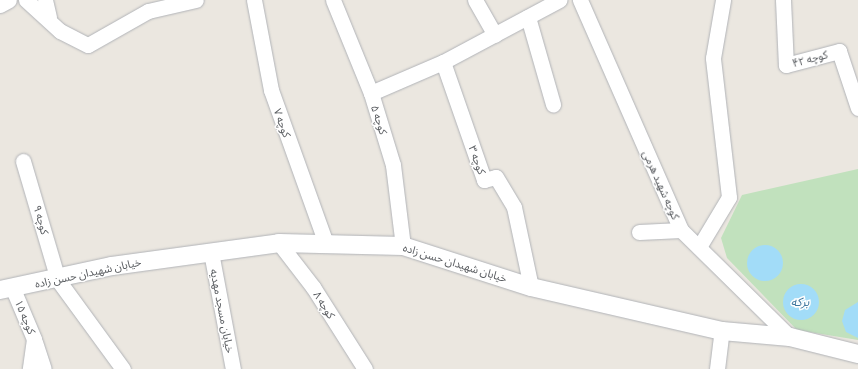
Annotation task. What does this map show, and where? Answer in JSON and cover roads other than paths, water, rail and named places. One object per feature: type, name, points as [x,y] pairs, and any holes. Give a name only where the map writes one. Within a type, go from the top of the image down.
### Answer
[{"type":"street","points":[[0,5],[9,0]]},
{"type":"street","points":[[26,0],[49,18],[60,31],[88,45],[147,6],[196,0]]},
{"type":"street","points":[[45,0],[49,18]]},
{"type":"street","name":"کوچه ۷","points":[[254,0],[271,90],[325,241]]},
{"type":"street","name":"کوچه ۵","points":[[333,0],[371,93],[393,165],[403,246]]},
{"type":"street","points":[[475,0],[495,35]]},
{"type":"street","points":[[371,93],[442,62],[559,0]]},
{"type":"street","name":"کوچه شهید هرمی","points":[[580,0],[681,230],[790,337]]},
{"type":"street","points":[[699,247],[729,196],[713,58],[723,0]]},
{"type":"street","name":"کوچه ۴۲","points":[[782,0],[786,65],[839,51],[858,108]]},
{"type":"street","points":[[528,17],[553,104]]},
{"type":"street","name":"کوچه ۳","points":[[442,62],[484,180],[496,176],[514,207],[531,287]]},
{"type":"street","name":"کوچه ۹","points":[[24,161],[58,280]]},
{"type":"street","points":[[639,232],[681,230]]},
{"type":"street","name":"خیابان شهیدان حسن زاده","points":[[6,289],[58,280],[112,266],[279,242],[325,241],[403,246],[531,287],[722,332],[790,337],[858,354]]},
{"type":"street","name":"کوچه ۸","points":[[279,242],[313,287],[365,369]]},
{"type":"street","name":"خیابان مسجد مهدیه","points":[[211,252],[233,369]]},
{"type":"street","points":[[58,280],[124,369]]},
{"type":"street","name":"کوچه ۱۵","points":[[6,289],[34,339],[30,369]]},
{"type":"street","points":[[717,369],[722,332]]},
{"type":"street","points":[[34,339],[44,369]]},
{"type":"water","name":"برکه","points":[[769,245],[778,250],[782,256],[782,270],[778,276],[769,281],[761,281],[752,276],[748,270],[747,259],[752,250],[758,246]]},
{"type":"water","name":"برکه","points":[[805,284],[814,289],[818,295],[818,309],[814,315],[805,320],[797,320],[788,315],[784,309],[783,298],[788,289],[794,285]]},
{"type":"water","points":[[858,302],[858,338],[846,332],[842,321],[845,310]]}]
